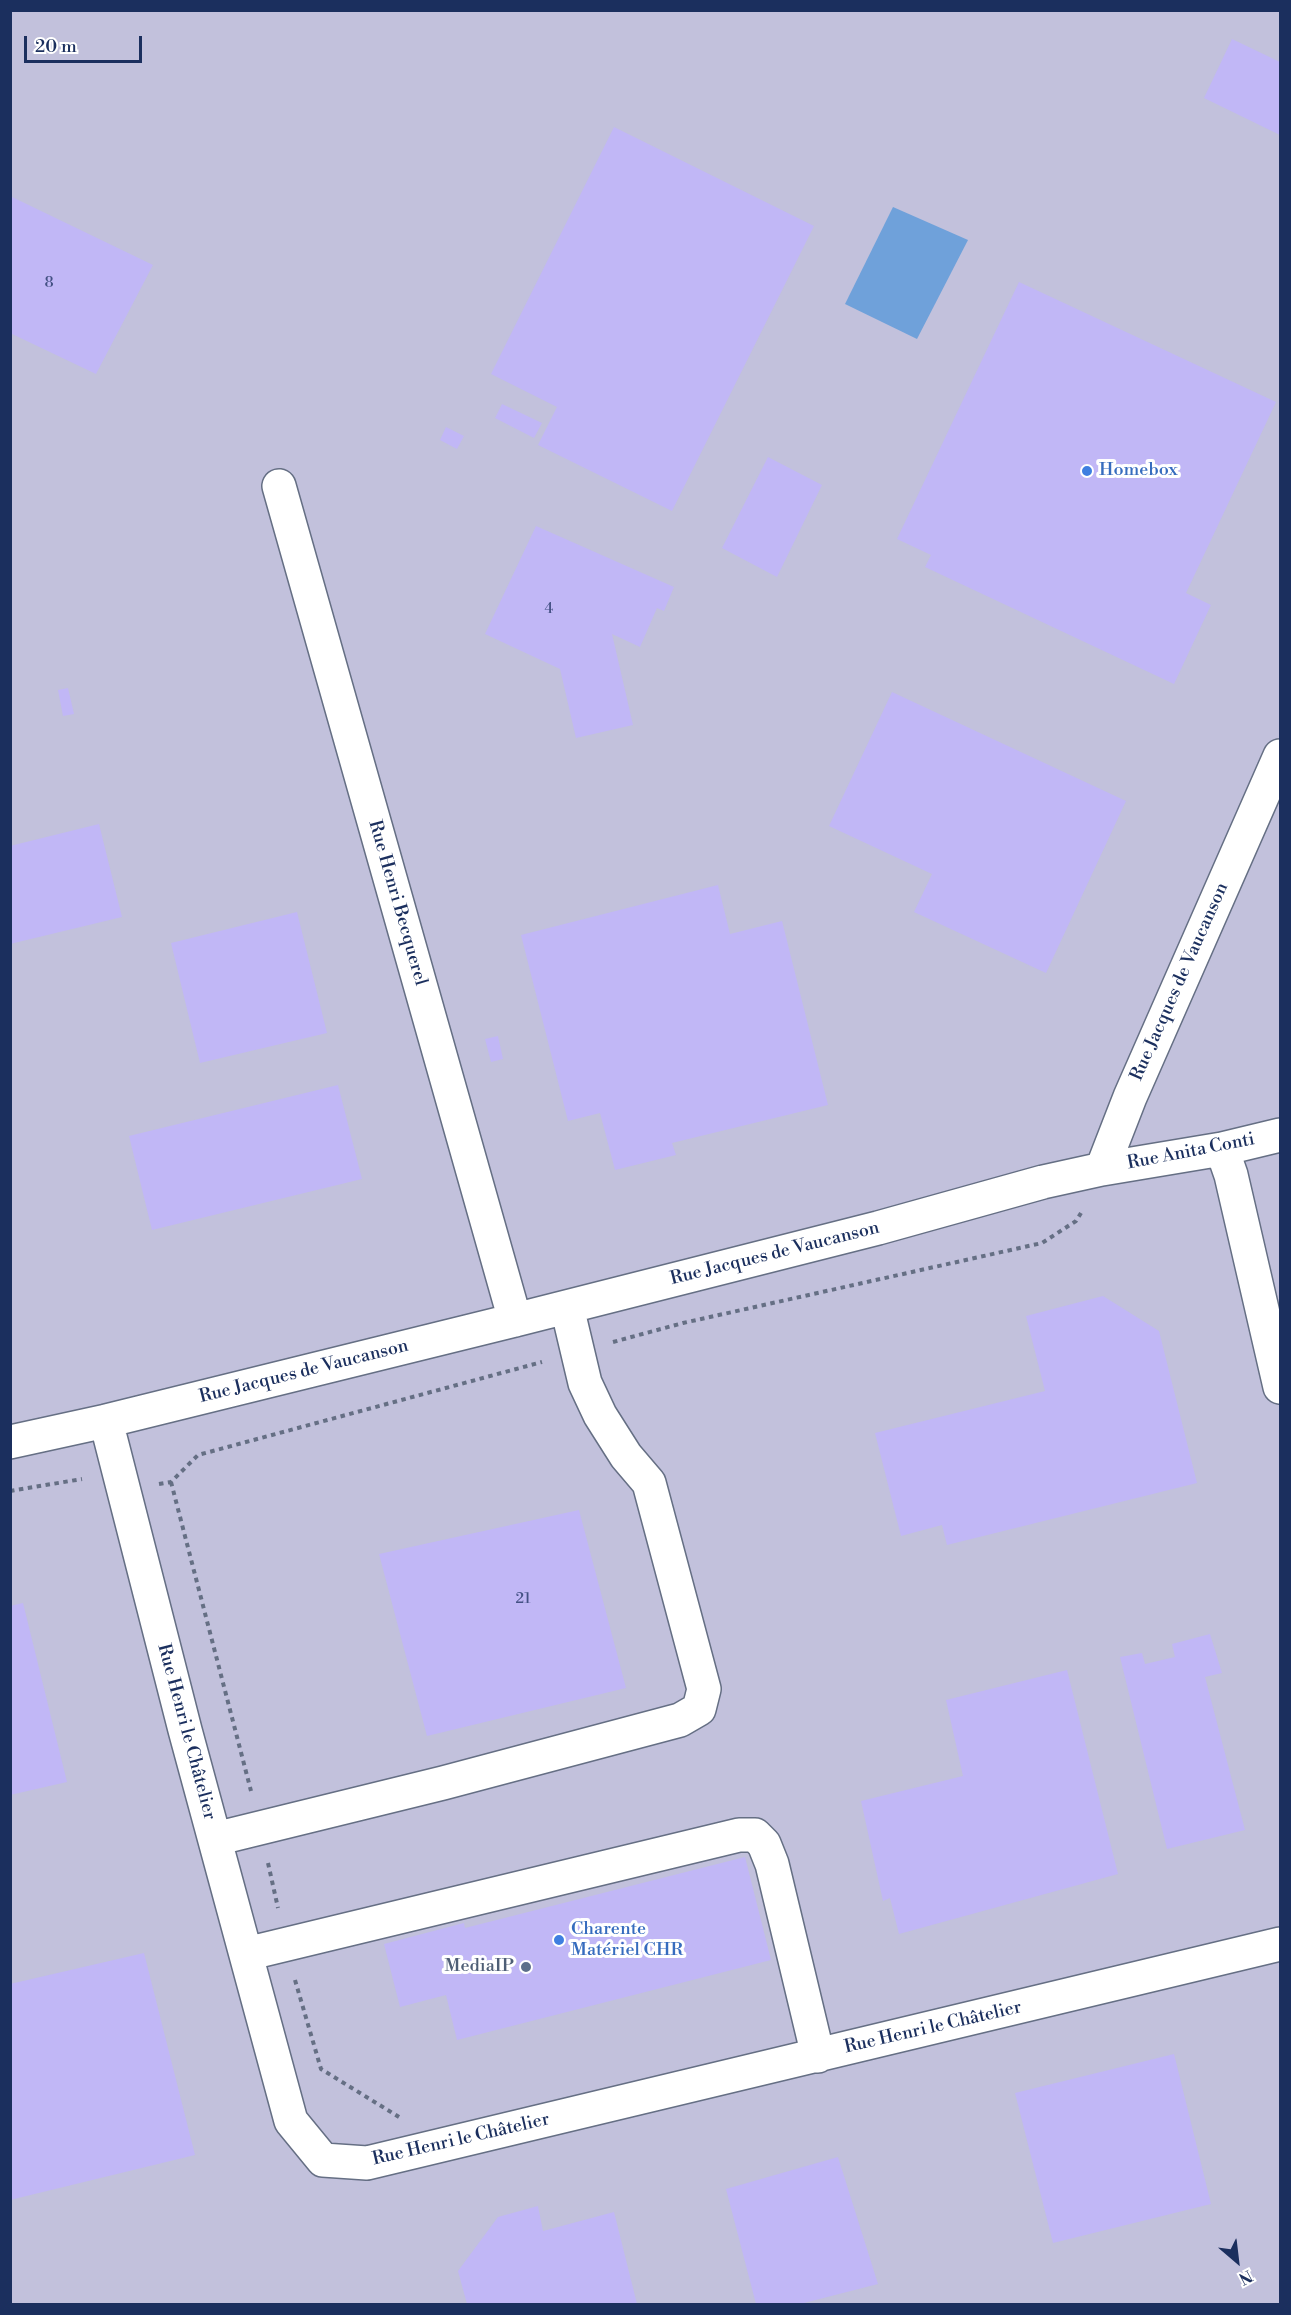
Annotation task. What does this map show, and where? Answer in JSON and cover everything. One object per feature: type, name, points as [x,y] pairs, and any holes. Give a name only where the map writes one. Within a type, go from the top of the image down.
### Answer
[{"type":"street","name":"Rue Henri Becquerel","points":[[279,486],[515,1320]]},
{"type":"street","name":"Rue Jacques de Vaucanson","points":[[10,1442],[567,1307],[1102,1169],[1130,1096],[1281,756]]},
{"type":"street","name":"Rue Anita Conti","points":[[1102,1169],[1222,1149],[1281,1135]]},
{"type":"street","points":[[1222,1149],[1231,1175],[1281,1387]]},
{"type":"street","points":[[215,1839],[443,1783],[680,1720],[699,1709],[704,1689],[649,1483],[626,1456],[600,1415],[585,1383],[567,1307]]},
{"type":"street","name":"Rue Henri le Châtelier","points":[[106,1420],[182,1718],[291,2121],[323,2160],[367,2163],[1281,1944]]},
{"type":"street","points":[[246,1954],[739,1835],[755,1835],[764,1844],[772,1864],[818,2055]]},
{"type":"path","points":[[171,1482],[261,1827],[285,1944],[321,2069],[406,2122]]},
{"type":"shaded area","points":[[11,11],[1280,11],[1280,2304],[11,2304]]},
{"type":"water","points":[[893,207],[968,240],[917,339],[845,304]]},
{"type":"building","points":[[1232,39],[1280,62],[1280,135],[1204,98]]},
{"type":"building","points":[[614,127],[814,226],[672,511],[538,445],[557,407],[491,374]]},
{"type":"building","points":[[10,196],[153,265],[96,374],[10,333]]},
{"type":"building","name":"Homebox","points":[[1019,282],[1276,402],[1186,593],[1211,605],[1174,684],[925,567],[931,555],[897,539]]},
{"type":"building","points":[[502,404],[542,423],[534,438],[495,418]]},
{"type":"building","points":[[446,427],[464,436],[457,449],[440,440]]},
{"type":"building","points":[[768,457],[822,485],[777,577],[722,548]]},
{"type":"building","points":[[536,526],[674,587],[664,611],[657,608],[640,647],[612,634],[633,725],[576,738],[560,669],[485,634]]},
{"type":"building","points":[[68,688],[74,714],[63,716],[58,690]]},
{"type":"building","points":[[892,692],[1126,801],[1046,973],[914,912],[932,874],[829,826]]},
{"type":"building","points":[[99,824],[122,917],[10,944],[10,846]]},
{"type":"building","points":[[718,885],[730,934],[782,921],[828,1105],[672,1143],[676,1155],[615,1170],[600,1113],[568,1121],[521,935]]},
{"type":"building","points":[[297,912],[327,1033],[200,1063],[171,943]]},
{"type":"building","points":[[498,1036],[503,1059],[491,1062],[485,1039]]},
{"type":"building","points":[[338,1085],[362,1179],[152,1230],[129,1136]]},
{"type":"building","points":[[1103,1296],[1159,1331],[1197,1483],[947,1545],[942,1525],[901,1536],[875,1433],[1045,1391],[1026,1316]]},
{"type":"building","points":[[579,1510],[626,1688],[427,1736],[379,1554]]},
{"type":"building","points":[[23,1603],[67,1782],[10,1795],[10,1606]]},
{"type":"building","points":[[1210,1634],[1222,1673],[1205,1677],[1245,1830],[1167,1849],[1120,1657],[1142,1653],[1145,1664],[1175,1657],[1172,1644]]},
{"type":"building","points":[[1067,1670],[1118,1874],[899,1934],[890,1898],[883,1901],[861,1801],[963,1776],[946,1700]]},
{"type":"building","points":[[745,1857],[771,1960],[457,2040],[446,1995],[400,2007],[384,1944],[464,1923],[465,1928]]},
{"type":"building","points":[[144,1953],[195,2155],[10,2200],[10,1984]]},
{"type":"building","points":[[1174,2054],[1211,2204],[1053,2243],[1015,2093]]},
{"type":"building","points":[[838,2157],[878,2284],[800,2304],[756,2304],[726,2189]]},
{"type":"building","points":[[538,2206],[543,2231],[614,2212],[637,2304],[467,2304],[458,2271],[498,2217]]},
{"type":"place","name":"Homebox","points":[[1087,471]]},
{"type":"place","name":"Charente Matériel CHR","points":[[559,1940]]},
{"type":"place","name":"MediaIP","points":[[526,1967]]}]
